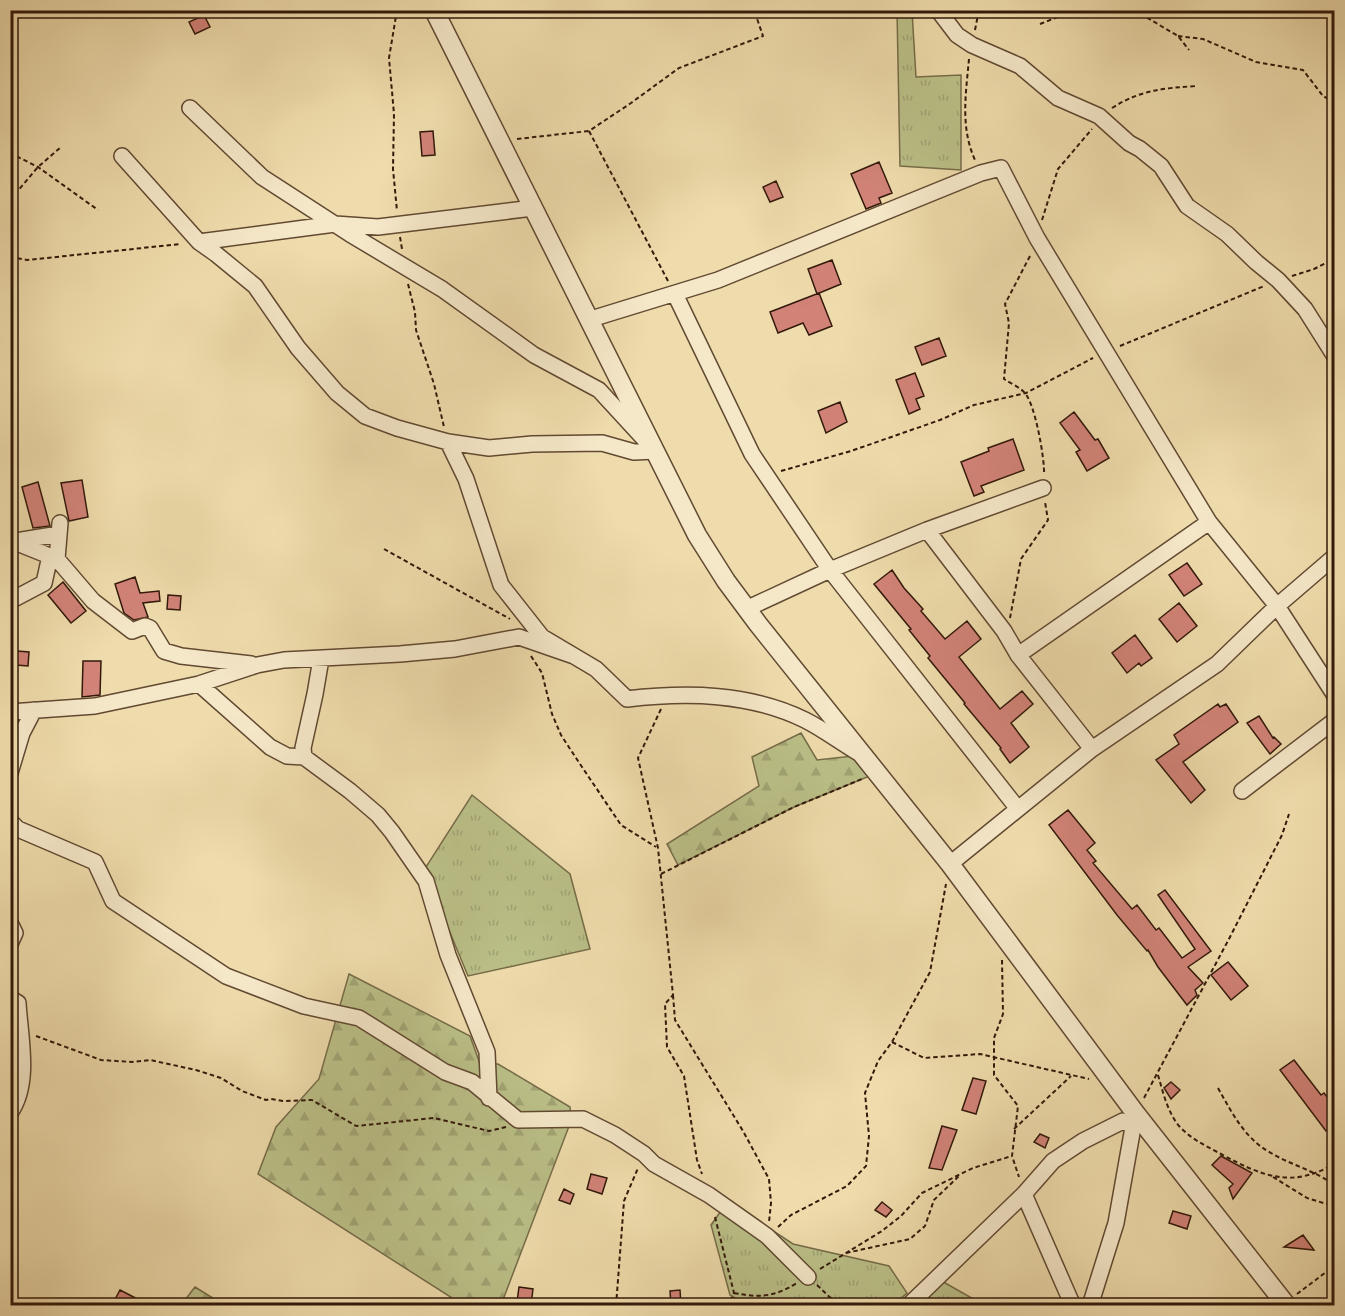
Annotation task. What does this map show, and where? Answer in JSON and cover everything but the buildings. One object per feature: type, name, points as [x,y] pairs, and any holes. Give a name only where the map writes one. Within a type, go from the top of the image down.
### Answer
[{"type":"street","points":[[434,10],[591,319],[697,535],[726,581],[950,864],[1115,1085],[1134,1119],[1286,1304]]},
{"type":"street","points":[[938,10],[957,35],[972,45],[1020,66],[1058,98],[1100,117],[1161,166],[1187,206],[1227,234],[1278,280],[1305,309],[1335,355]]},
{"type":"street","points":[[190,108],[262,177],[442,289],[534,355],[599,390],[655,451]]},
{"type":"street","points":[[122,156],[199,242],[255,286],[298,348],[337,393],[365,416],[397,428],[448,442],[489,447],[602,443],[634,452],[655,451]]},
{"type":"street","points":[[591,319],[718,280],[981,173],[1001,168],[1036,238],[1209,522],[1277,606],[1335,694]]},
{"type":"street","points":[[199,242],[335,224],[378,227],[533,208]]},
{"type":"street","points":[[675,294],[752,454],[830,570],[1018,809]]},
{"type":"street","points":[[448,442],[466,479],[501,585],[542,638],[596,669],[627,699],[689,694],[735,698],[805,720],[862,755]]},
{"type":"street","points":[[746,609],[830,570],[927,530],[1043,488]]},
{"type":"street","points":[[1018,656],[1209,522]]},
{"type":"street","points":[[10,601],[44,583],[54,557],[59,528],[35,539],[11,541]]},
{"type":"street","points":[[927,530],[1004,631],[1018,656],[1092,749]]},
{"type":"street","points":[[11,541],[54,557],[93,602],[132,631],[145,626],[150,628],[164,651],[181,656],[257,665]]},
{"type":"street","points":[[950,864],[1092,749],[1217,664],[1277,606],[1335,557]]},
{"type":"street","points":[[10,712],[95,706],[199,684],[257,665],[284,660],[455,649],[519,637],[574,656]]},
{"type":"street","points":[[304,757],[303,748],[321,659]]},
{"type":"street","points":[[199,684],[270,747],[287,756],[304,757],[350,791],[378,815],[392,832],[426,882],[448,955],[487,1052],[489,1098]]},
{"type":"street","points":[[10,772],[22,733],[34,711]]},
{"type":"street","points":[[1242,791],[1335,721]]},
{"type":"street","points":[[10,821],[18,829],[95,862],[112,901],[226,976],[304,1006],[359,1018],[445,1072],[472,1082],[518,1120],[582,1119],[615,1135],[644,1154],[654,1164],[709,1195],[767,1236],[808,1276]]},
{"type":"street","points":[[10,923],[15,933],[10,944]]},
{"type":"street","points":[[10,998],[18,1003],[23,1073],[16,1105],[10,1113]]},
{"type":"street","points":[[908,1305],[1024,1194],[1053,1161],[1083,1141],[1134,1119]]},
{"type":"street","points":[[1090,1305],[1116,1223],[1134,1119]]},
{"type":"street","points":[[1024,1194],[1073,1305]]},
{"type":"path","points":[[499,141],[589,131],[679,68],[764,36],[754,10]]},
{"type":"path","points":[[979,10],[972,45],[964,113],[969,147],[981,173]]},
{"type":"path","points":[[1040,24],[1076,10]]},
{"type":"path","points":[[1134,10],[1178,36],[1189,50]]},
{"type":"path","points":[[1178,36],[1203,39],[1257,62],[1304,70],[1323,96],[1335,102]]},
{"type":"path","points":[[1004,631],[1013,613],[1021,559],[1048,520],[1043,488],[1044,463],[1035,419],[1026,393],[1004,379],[1009,323],[1005,304],[1029,261],[1058,169],[1089,135],[1100,117],[1128,98],[1161,88],[1197,86]]},
{"type":"path","points":[[589,131],[675,294]]},
{"type":"path","points":[[10,200],[38,167],[61,147]]},
{"type":"path","points":[[10,153],[38,167],[98,210]]},
{"type":"path","points":[[10,257],[27,260],[199,242]]},
{"type":"path","points":[[766,474],[851,451],[940,420],[974,405],[1026,393],[1106,351],[1335,259]]},
{"type":"path","points":[[384,549],[510,619],[507,608]]},
{"type":"path","points":[[519,637],[542,673],[552,714],[561,735],[578,762],[621,825],[658,848]]},
{"type":"path","points":[[663,705],[638,758],[658,848],[675,1020],[743,1131],[769,1179],[771,1203],[767,1236]]},
{"type":"path","points":[[661,874],[794,807],[877,773]]},
{"type":"path","points":[[1134,1119],[1282,836],[1289,814]]},
{"type":"path","points":[[767,1236],[791,1215],[847,1186],[866,1166],[869,1136],[865,1093],[878,1061],[892,1042],[930,972],[950,864]]},
{"type":"path","points":[[1002,960],[1003,1014],[994,1038],[994,1075],[1018,1106],[1012,1156],[1024,1194]]},
{"type":"path","points":[[673,995],[664,1004],[667,1047],[684,1076],[697,1160],[709,1195],[734,1293],[727,1305]]},
{"type":"path","points":[[19,1030],[101,1060],[132,1062],[150,1060],[196,1070],[221,1078],[242,1091],[266,1100],[312,1100],[356,1126],[434,1118],[489,1131],[511,1126]]},
{"type":"path","points":[[892,1042],[924,1058],[980,1054],[1115,1085]]},
{"type":"path","points":[[1014,1129],[1072,1074]]},
{"type":"path","points":[[1157,1074],[1167,1105],[1178,1124],[1191,1138],[1249,1169],[1273,1177],[1307,1198],[1330,1205],[1335,1210]]},
{"type":"path","points":[[1218,1088],[1247,1135],[1269,1152],[1335,1185]]},
{"type":"path","points":[[616,1305],[624,1201],[644,1154]]},
{"type":"path","points":[[734,1293],[757,1298],[785,1290],[882,1231],[901,1216],[922,1193],[973,1168],[1012,1156]]},
{"type":"path","points":[[1273,1177],[1316,1175],[1335,1164]]},
{"type":"path","points":[[842,1254],[910,1239],[925,1226],[934,1200],[961,1174]]},
{"type":"path","points":[[1286,1304],[1335,1266]]},
{"type":"path","points":[[808,1276],[839,1305]]},
{"type":"green space","points":[[897,11],[912,11],[916,77],[961,75],[961,170],[900,166]]},
{"type":"green space","points":[[801,733],[817,760],[862,755],[877,773],[794,807],[678,865],[667,844],[759,786],[752,757]]},
{"type":"green space","points":[[472,795],[570,874],[590,949],[468,976],[424,870]]},
{"type":"green space","points":[[349,974],[470,1036],[480,1064],[498,1064],[570,1107],[571,1121],[501,1305],[463,1305],[258,1174],[276,1127],[319,1079]]},
{"type":"green space","points":[[728,1201],[793,1244],[889,1266],[907,1293],[893,1305],[748,1305],[730,1295],[711,1225]]},
{"type":"green space","points":[[940,1280],[984,1305],[918,1306]]},
{"type":"green space","points":[[195,1287],[224,1305],[181,1305]]}]
